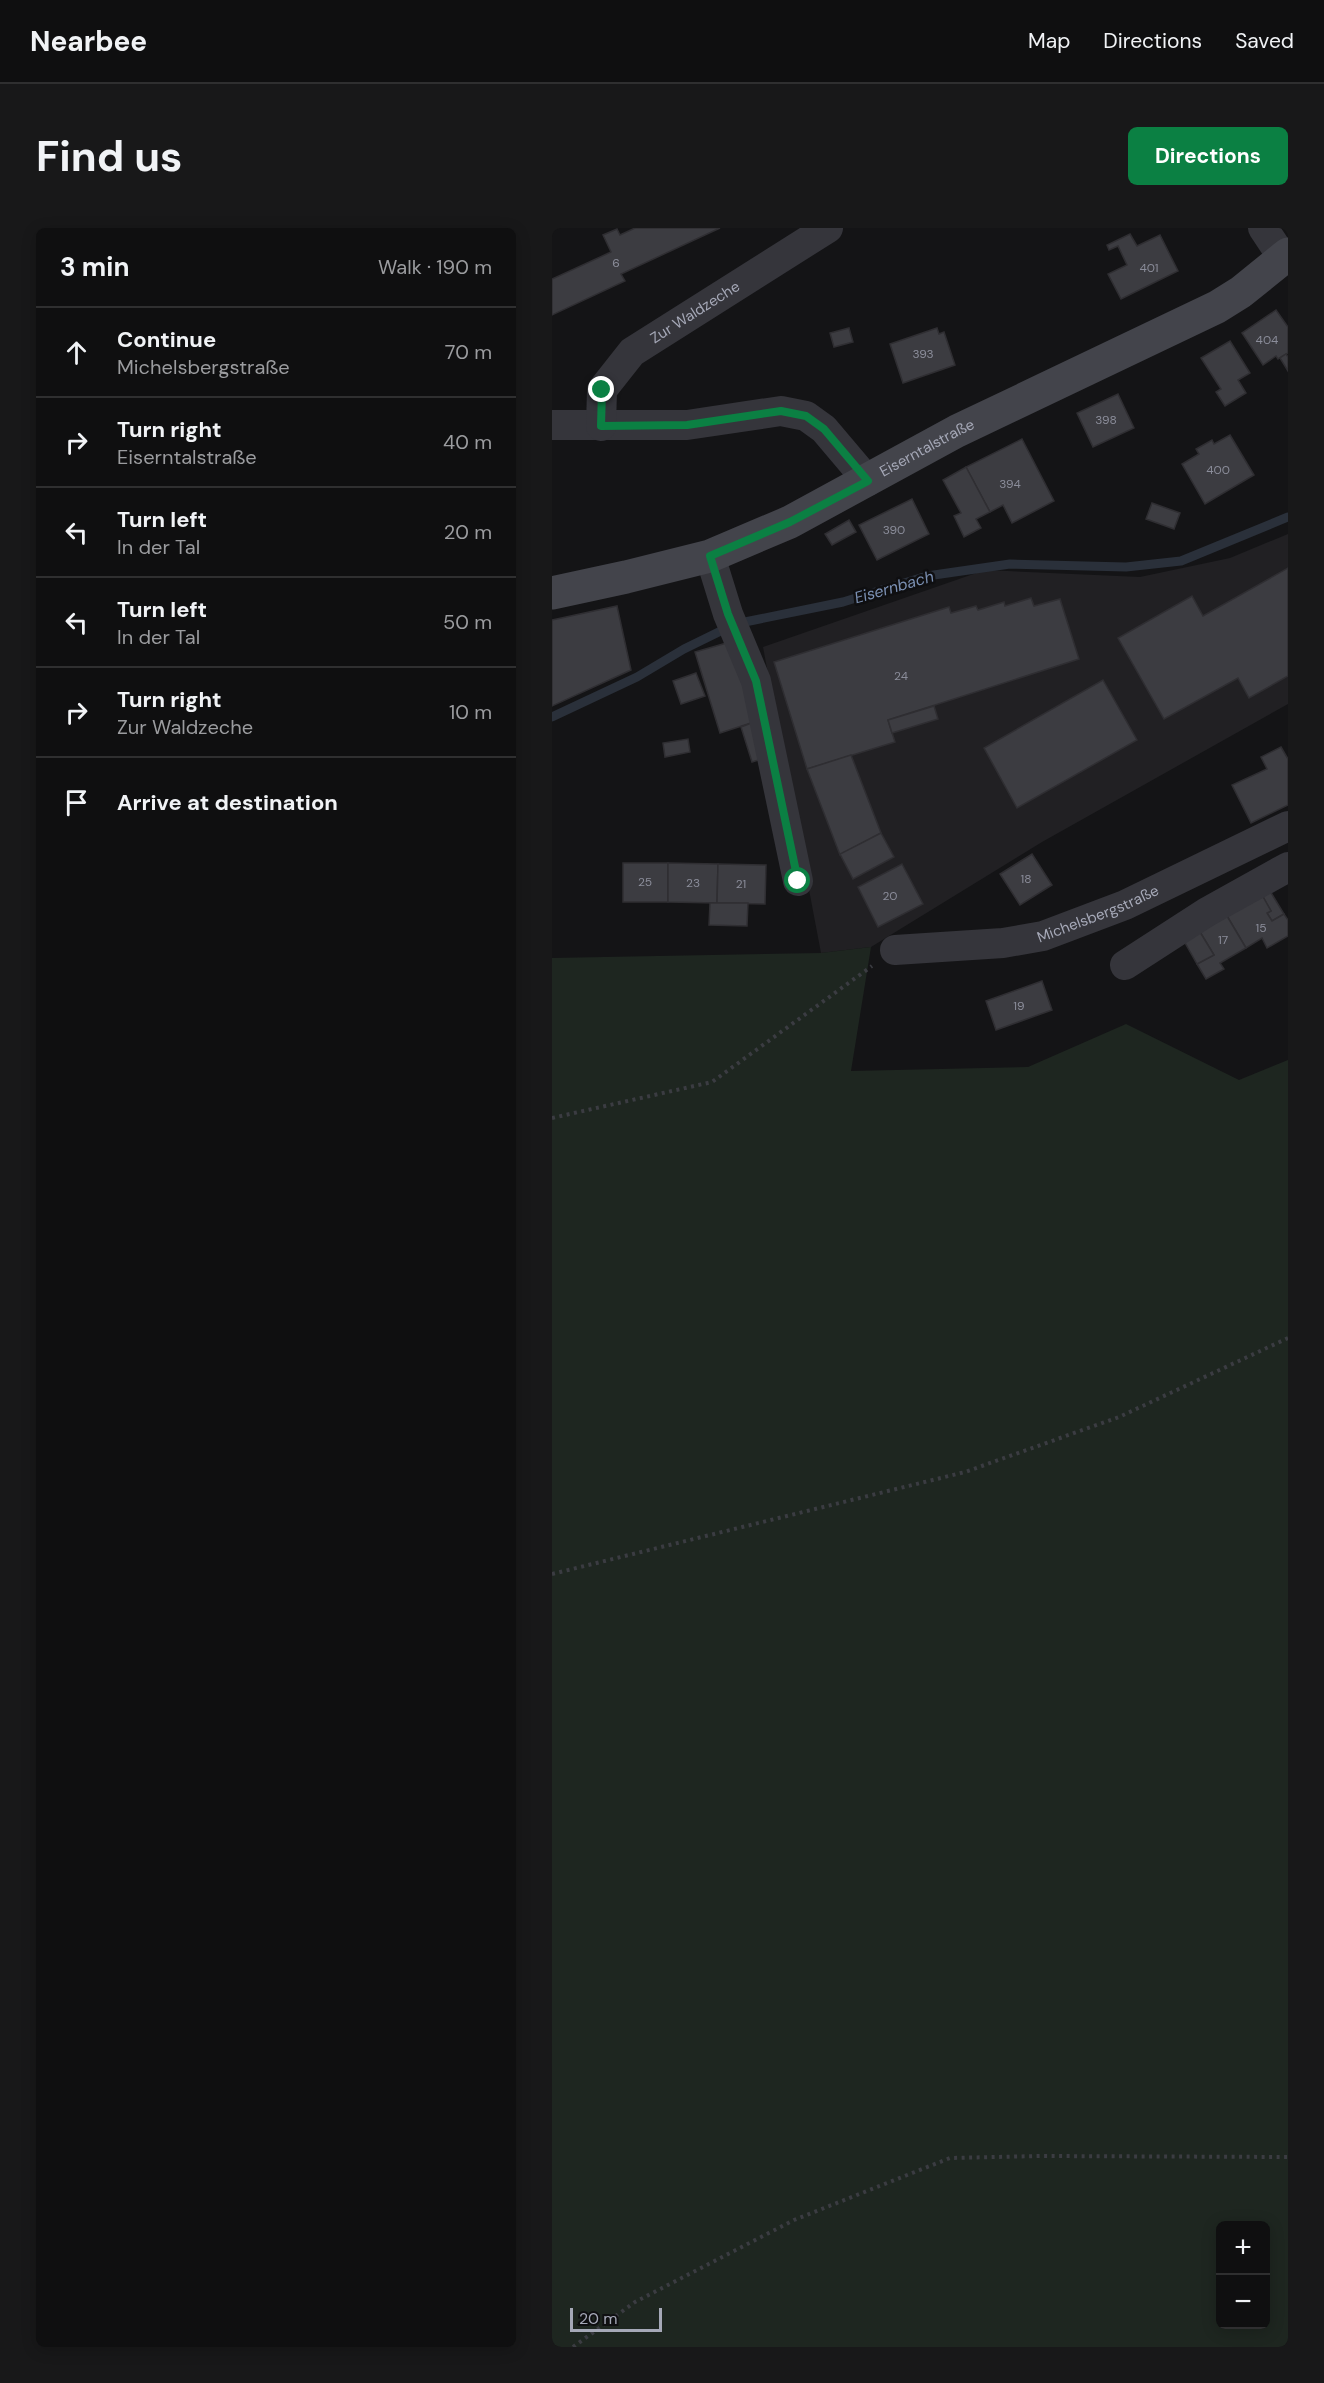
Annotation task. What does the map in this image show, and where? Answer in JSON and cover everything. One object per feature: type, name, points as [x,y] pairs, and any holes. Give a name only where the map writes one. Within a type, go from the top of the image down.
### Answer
[{"type":"main road","name":"Eiserntalstraße","points":[[552,593],[710,556],[790,522],[957,431],[1217,307],[1241,292],[1286,256]]},
{"type":"street","name":"Zur Waldzeche","points":[[601,426],[602,390],[632,352],[828,228]]},
{"type":"street","name":"Eiserntalstraße","points":[[1263,228],[1286,256]]},
{"type":"street","points":[[552,425],[687,425],[781,411],[806,416],[824,429],[868,481]]},
{"type":"street","points":[[710,556],[731,623],[756,681],[798,881]]},
{"type":"street","name":"Michelsbergstraße","points":[[895,950],[1003,943],[1043,936],[1125,905],[1288,826]]},
{"type":"street","points":[[1125,964],[1207,912],[1288,867]]},
{"type":"path","points":[[552,1118],[712,1082],[895,950]]},
{"type":"path","points":[[552,1574],[965,1472],[1119,1417],[1288,1338]]},
{"type":"path","points":[[573,2347],[635,2302],[794,2220],[950,2158],[1288,2157]]},
{"type":"shaded area","points":[[1288,534],[1288,704],[1042,842],[871,947],[821,953],[763,647],[985,570],[1140,577],[1230,558]]},
{"type":"shaded area","points":[[871,947],[851,1071],[1028,1067],[1126,1024],[1239,1080],[1288,1060],[1288,2347],[552,2347],[552,958],[821,953]]},
{"type":"building","points":[[635,228],[720,228],[621,274],[625,281],[552,315],[552,279],[611,252],[603,235],[617,229],[620,235]]},
{"type":"building","points":[[1130,234],[1137,246],[1160,235],[1178,271],[1121,299],[1108,274],[1127,265],[1118,246],[1109,250],[1107,245]]},
{"type":"building","points":[[1276,310],[1288,327],[1288,353],[1278,359],[1276,356],[1263,365],[1242,333]]},
{"type":"building","points":[[849,328],[853,342],[834,347],[830,333]]},
{"type":"building","points":[[937,328],[939,334],[944,332],[955,365],[903,383],[890,344]]},
{"type":"building","points":[[1230,341],[1250,373],[1238,380],[1246,393],[1225,406],[1216,392],[1221,389],[1201,358]]},
{"type":"building","points":[[1286,354],[1288,357],[1288,371],[1280,358]]},
{"type":"building","points":[[1118,394],[1134,428],[1093,447],[1077,413]]},
{"type":"building","points":[[1230,435],[1254,475],[1205,504],[1182,464],[1199,454],[1196,449],[1212,440],[1214,444]]},
{"type":"building","points":[[1022,439],[1054,501],[1012,523],[1003,505],[990,512],[966,467]]},
{"type":"building","points":[[966,467],[990,512],[976,519],[981,528],[964,537],[954,516],[961,513],[943,480]]},
{"type":"building","points":[[912,499],[929,534],[877,560],[859,525]]},
{"type":"building","points":[[1152,503],[1180,513],[1174,529],[1146,519]]},
{"type":"building","points":[[849,520],[856,532],[832,545],[825,534]]},
{"type":"building","points":[[1288,568],[1288,676],[1249,698],[1238,678],[1164,719],[1118,638],[1192,596],[1203,616]]},
{"type":"building","points":[[1031,598],[1034,606],[1060,599],[1079,659],[888,720],[895,742],[807,769],[774,662],[949,607],[951,613],[976,606],[978,610],[1004,602],[1005,606]]},
{"type":"building","points":[[617,606],[631,670],[552,706],[552,620]]},
{"type":"building","points":[[730,642],[754,722],[720,733],[695,652]]},
{"type":"building","points":[[696,673],[705,696],[681,704],[673,681]]},
{"type":"building","points":[[1103,680],[1137,740],[1017,808],[984,748]]},
{"type":"building","points":[[934,706],[938,719],[892,733],[888,720]]},
{"type":"building","points":[[754,722],[765,758],[752,762],[741,727]]},
{"type":"building","points":[[688,739],[690,752],[665,757],[663,743]]},
{"type":"building","points":[[1281,747],[1288,759],[1288,805],[1251,823],[1232,785],[1267,769],[1261,757]]},
{"type":"building","points":[[851,755],[881,833],[840,855],[807,769]]},
{"type":"building","points":[[881,833],[894,857],[853,879],[840,854]]},
{"type":"building","points":[[1032,854],[1052,885],[1020,905],[1000,874]]},
{"type":"building","points":[[623,863],[668,863],[668,902],[623,902]]},
{"type":"building","points":[[668,863],[718,864],[717,903],[668,902]]},
{"type":"building","points":[[718,864],[766,865],[765,904],[717,903]]},
{"type":"building","points":[[902,864],[923,904],[878,927],[858,887]]},
{"type":"building","points":[[1270,891],[1284,914],[1272,921],[1267,913],[1271,911],[1262,895]]},
{"type":"building","points":[[1262,895],[1271,911],[1267,913],[1272,921],[1284,914],[1288,920],[1288,936],[1267,948],[1262,938],[1246,948],[1227,916]]},
{"type":"building","points":[[710,903],[748,903],[747,926],[709,925]]},
{"type":"building","points":[[1227,916],[1246,948],[1220,963],[1224,969],[1206,979],[1197,964],[1214,955],[1200,932]]},
{"type":"building","points":[[1200,932],[1214,955],[1197,964],[1184,941]]},
{"type":"building","points":[[1042,981],[1052,1010],[996,1030],[986,1001]]},
{"type":"waterway","name":"Eisernbach","points":[[552,717],[637,677],[684,649],[735,624],[843,602],[927,576],[1010,564],[1126,567],[1181,561],[1288,517]]},
{"type":"route","points":[[602,390],[601,426],[687,425],[781,411],[806,416],[824,429],[868,481],[790,522],[710,556],[728,614],[756,681],[798,881]]}]
